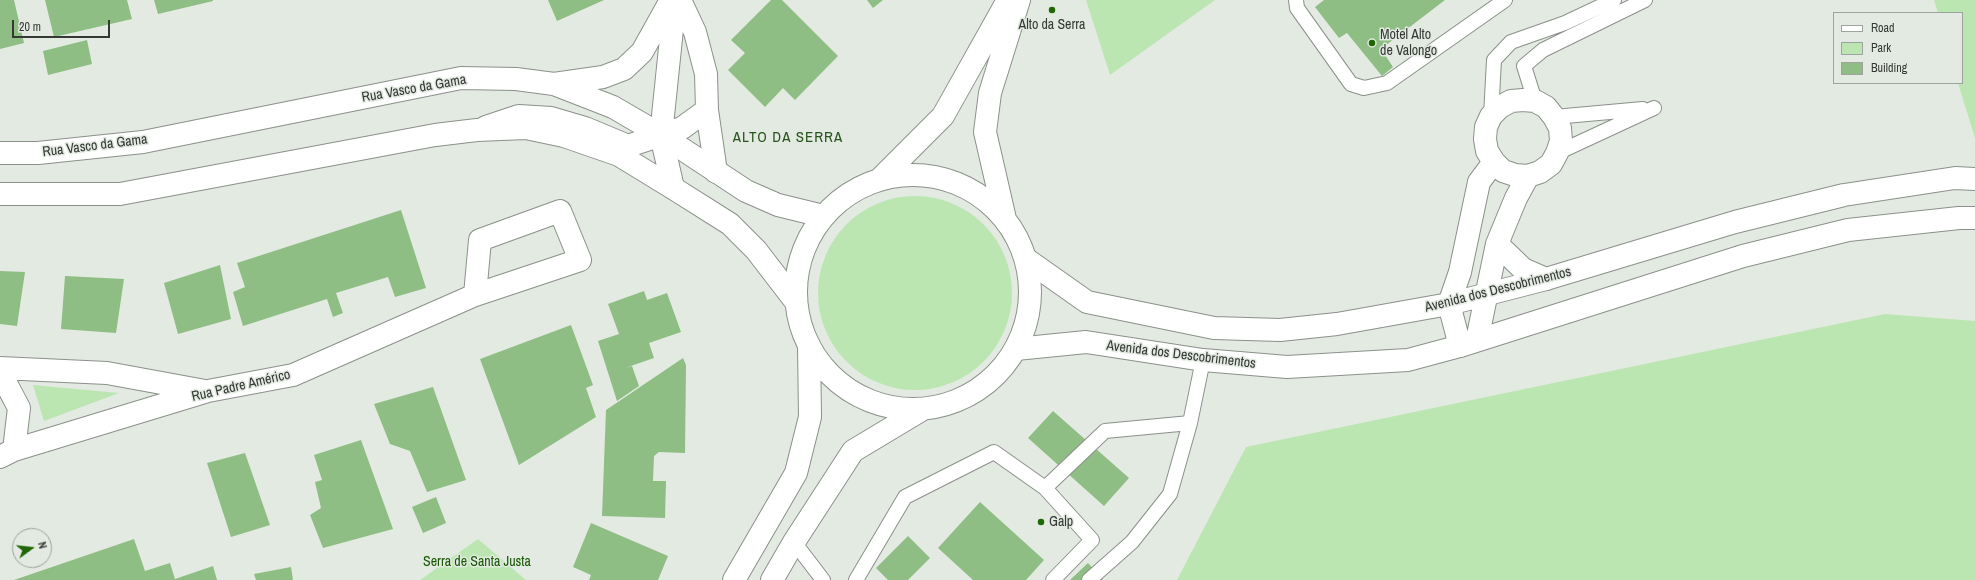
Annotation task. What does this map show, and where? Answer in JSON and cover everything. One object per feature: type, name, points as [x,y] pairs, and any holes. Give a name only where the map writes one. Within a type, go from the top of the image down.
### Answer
[{"type":"main road","points":[[554,84],[603,78],[624,69],[642,52],[671,0]]},
{"type":"main road","points":[[673,188],[661,135],[675,0]]},
{"type":"main road","points":[[680,0],[695,32],[706,74],[707,110],[716,172]]},
{"type":"main road","points":[[881,178],[943,116],[1008,0]]},
{"type":"main road","points":[[1005,219],[986,132],[990,93],[1019,0]]},
{"type":"main road","name":"Rua Vasco da Gama","points":[[0,153],[38,153],[143,142],[461,78],[516,79],[554,84],[612,107],[661,135],[746,191],[778,205],[823,216]]},
{"type":"main road","points":[[1523,100],[1535,101],[1546,108],[1554,117],[1560,128],[1561,141],[1557,153],[1551,164],[1540,172],[1528,176],[1515,175],[1503,171],[1494,162],[1487,151],[1485,139],[1486,127],[1491,116],[1500,107],[1511,102],[1523,100]]},
{"type":"main road","points":[[477,130],[520,116],[550,118],[585,128],[628,146],[682,128],[707,110]]},
{"type":"main road","points":[[0,194],[120,194],[435,135],[477,130],[526,128],[564,136],[619,155],[730,224],[756,250],[796,302]]},
{"type":"main road","points":[[1469,343],[1449,304],[1460,272],[1479,182],[1494,162]]},
{"type":"main road","points":[[904,174],[927,175],[950,180],[970,189],[990,202],[1005,219],[1018,238],[1026,259],[1030,282],[1030,305],[1025,328],[1016,349],[1003,368],[980,389],[967,397],[946,405],[923,409],[900,409],[878,404],[856,395],[821,365],[809,345],[800,324],[796,302],[796,279],[801,256],[810,235],[823,216],[840,200],[859,187],[881,178],[904,174]]},
{"type":"main road","points":[[1469,343],[1485,295],[1497,244],[1516,198],[1528,176]]},
{"type":"main road","name":"Avenida dos Descobrimentos","points":[[1026,259],[1087,302],[1214,328],[1280,330],[1338,324],[1449,304],[1546,279],[1735,222],[1844,195],[1954,178],[1975,178]]},
{"type":"main road","name":"Rua Padre Américo","points":[[7,454],[208,392],[293,375],[475,295],[580,260],[560,211],[480,240],[475,295]]},
{"type":"main road","name":"Avenida dos Descobrimentos","points":[[1016,349],[1086,342],[1203,360],[1294,367],[1408,360],[1469,343],[1766,250],[1848,230],[1959,218],[1975,218]]},
{"type":"main road","points":[[1497,244],[1524,269],[1546,279]]},
{"type":"main road","points":[[734,580],[796,473],[810,417],[809,345]]},
{"type":"main road","points":[[0,368],[107,373],[208,392]]},
{"type":"main road","points":[[0,372],[19,408],[7,454]]},
{"type":"main road","points":[[772,580],[794,542],[853,452],[923,409]]},
{"type":"lane","points":[[1296,0],[1297,8],[1351,84],[1364,88],[1387,83],[1505,0]]},
{"type":"lane","points":[[1491,116],[1494,60],[1511,42],[1565,23],[1614,0]]},
{"type":"lane","points":[[1535,101],[1524,66],[1543,50],[1645,0]]},
{"type":"lane","points":[[1554,117],[1654,108],[1557,153]]},
{"type":"lane","points":[[1089,580],[1132,542],[1170,494],[1190,423],[1203,360]]},
{"type":"lane","points":[[1045,488],[1105,431],[1190,423]]},
{"type":"lane","points":[[856,580],[905,497],[994,452],[1045,488],[1092,540],[1053,580]]},
{"type":"lane","points":[[794,542],[823,580]]},
{"type":"green space","points":[[1086,0],[1215,0],[1110,75]]},
{"type":"green space","points":[[1934,0],[1975,0],[1975,138],[1958,84],[1963,84],[1963,12],[1938,12]]},
{"type":"green space","points":[[915,196],[943,200],[961,208],[969,212],[990,232],[996,239],[1008,265],[1012,293],[1008,321],[1000,339],[996,347],[976,368],[969,374],[943,386],[915,390],[887,386],[869,378],[861,374],[840,354],[834,347],[822,321],[818,293],[822,265],[830,247],[834,239],[854,218],[861,212],[887,200]]},
{"type":"green space","points":[[1885,314],[1975,321],[1975,580],[1177,580],[1246,447]]},
{"type":"green space","points":[[33,385],[119,393],[44,421]]},
{"type":"green space","name":"Serra de Santa Justa","points":[[478,539],[526,580],[420,580]]},
{"type":"building","points":[[0,0],[14,0],[24,43],[0,49]]},
{"type":"building","points":[[45,0],[127,0],[132,19],[54,37]]},
{"type":"building","points":[[154,0],[213,0],[213,1],[158,14]]},
{"type":"building","points":[[548,0],[604,0],[557,21]]},
{"type":"building","points":[[771,0],[782,0],[838,56],[795,100],[783,88],[765,107],[728,70],[745,53],[731,40]]},
{"type":"building","points":[[867,0],[883,0],[873,8]]},
{"type":"building","name":"Motel Alto de Valongo","points":[[1324,0],[1445,0],[1381,49],[1393,67],[1382,76],[1347,33],[1339,38],[1315,7]]},
{"type":"building","points":[[87,40],[92,64],[48,75],[43,51]]},
{"type":"building","points":[[401,210],[426,288],[395,297],[388,277],[336,293],[343,313],[333,317],[327,299],[243,326],[233,292],[245,287],[237,263]]},
{"type":"building","points":[[220,265],[231,319],[178,334],[164,283]]},
{"type":"building","points":[[0,271],[25,272],[17,326],[0,324]]},
{"type":"building","points":[[65,276],[124,279],[116,333],[61,329]]},
{"type":"building","points":[[644,291],[647,300],[667,293],[681,332],[649,343],[654,358],[625,368],[632,366],[639,386],[617,401],[598,341],[619,334],[608,304]]},
{"type":"building","points":[[571,325],[593,385],[586,388],[596,417],[519,465],[480,359]]},
{"type":"building","points":[[683,358],[686,365],[685,453],[659,452],[654,456],[653,481],[666,481],[665,518],[602,516],[606,410]]},
{"type":"building","points":[[433,387],[466,480],[427,492],[410,451],[390,444],[374,404]]},
{"type":"building","points":[[1053,411],[1129,478],[1104,506],[1028,438]]},
{"type":"building","points":[[361,440],[393,529],[323,548],[310,515],[321,508],[315,482],[322,480],[314,455]]},
{"type":"building","points":[[245,453],[270,525],[231,537],[207,463]]},
{"type":"building","points":[[436,497],[446,523],[423,533],[412,507]]},
{"type":"building","points":[[980,502],[1044,560],[1026,580],[973,580],[938,548]]},
{"type":"building","points":[[591,523],[668,556],[658,580],[589,580],[591,575],[573,567]]},
{"type":"building","points":[[908,536],[930,558],[908,580],[888,580],[876,568]]},
{"type":"building","points":[[134,539],[145,571],[170,563],[175,579],[213,566],[217,580],[14,580]]},
{"type":"building","points":[[1088,563],[1103,580],[1070,580]]},
{"type":"building","points":[[291,567],[293,580],[256,580],[254,574]]},
{"type":"place","name":"Alto da Serra","points":[[1052,10]]},
{"type":"place","name":"Motel Alto de Valongo","points":[[1372,43]]},
{"type":"place","name":"Galp","points":[[1041,522]]},
{"type":"district","name":"ALTO DA SERRA","points":[[788,138]]}]
